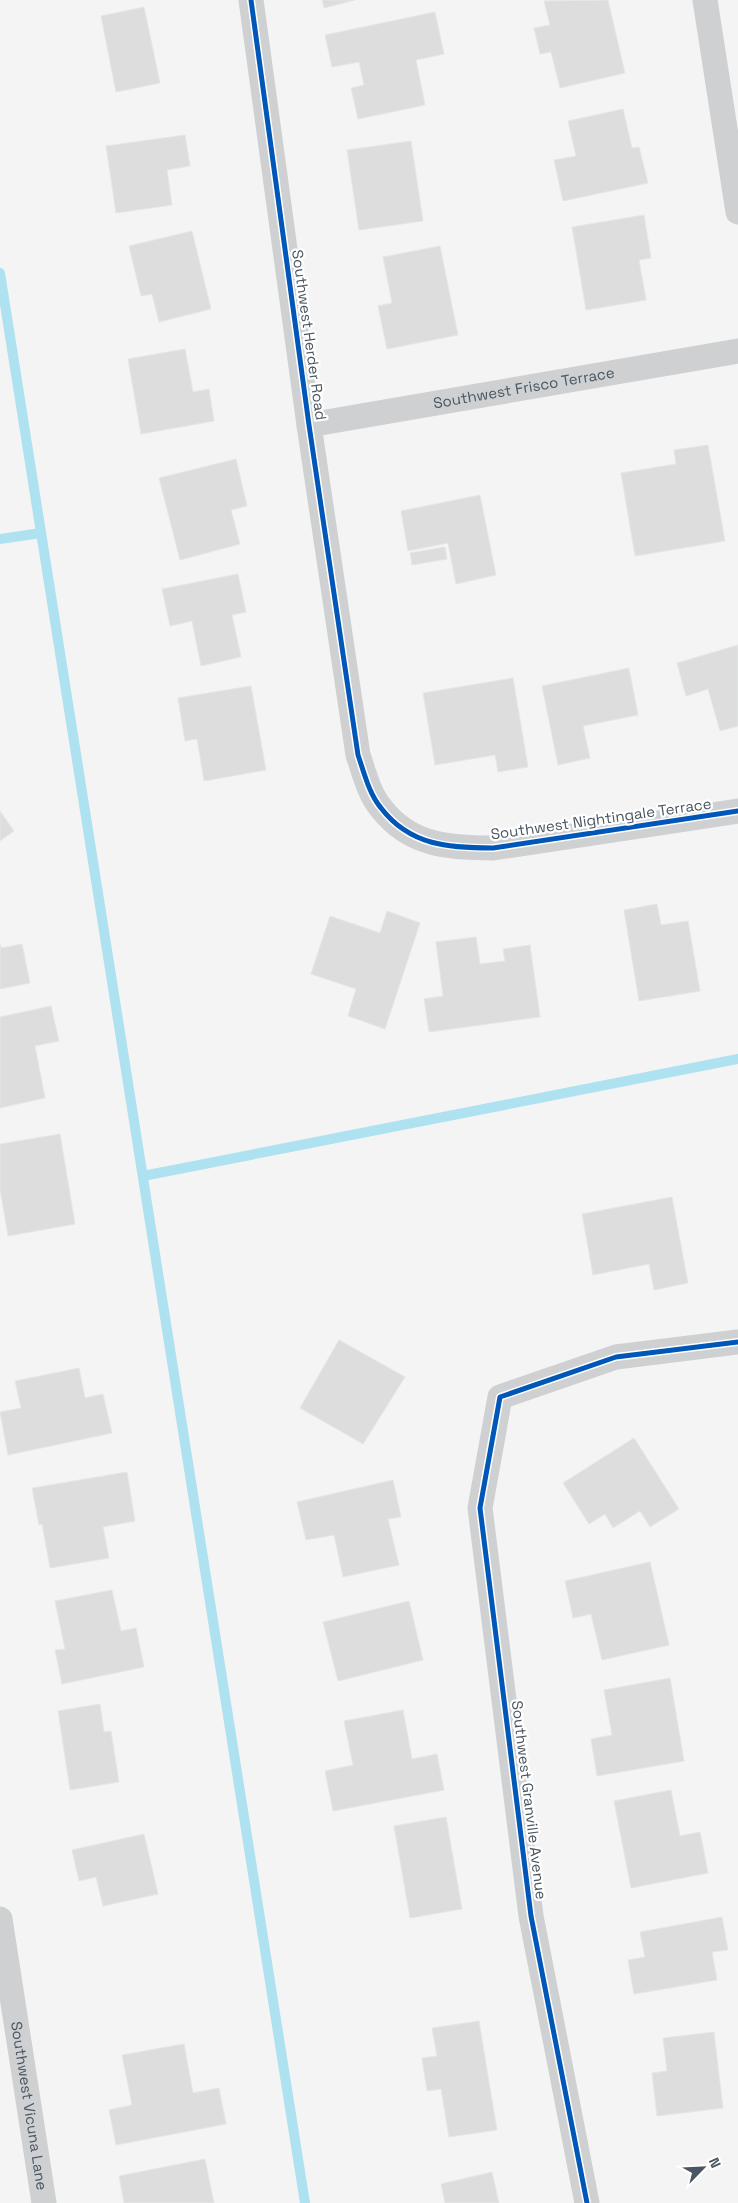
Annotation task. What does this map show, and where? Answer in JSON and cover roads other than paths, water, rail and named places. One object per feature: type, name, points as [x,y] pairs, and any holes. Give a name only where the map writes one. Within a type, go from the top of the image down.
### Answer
[{"type":"street","name":"Southwest Herder Road","points":[[251,0],[308,424],[346,673]]},
{"type":"street","points":[[705,0],[738,212]]},
{"type":"street","name":"Southwest Frisco Terrace","points":[[308,424],[738,351]]},
{"type":"street","name":"Southwest Nightingale Terrace","points":[[346,673],[358,755],[368,783],[380,808],[401,828],[427,842],[454,848],[493,848],[738,811]]},
{"type":"street","name":"Southwest Granville Avenue","points":[[587,2203],[531,1916],[480,1508],[500,1397],[616,1357],[738,1342]]},
{"type":"street","name":"Southwest Vicuna Lane","points":[[0,1919],[44,2203]]},
{"type":"waterway","points":[[0,273],[305,2203]]},
{"type":"waterway","points":[[0,539],[41,533]]},
{"type":"waterway","points":[[143,1176],[738,1059]]}]
